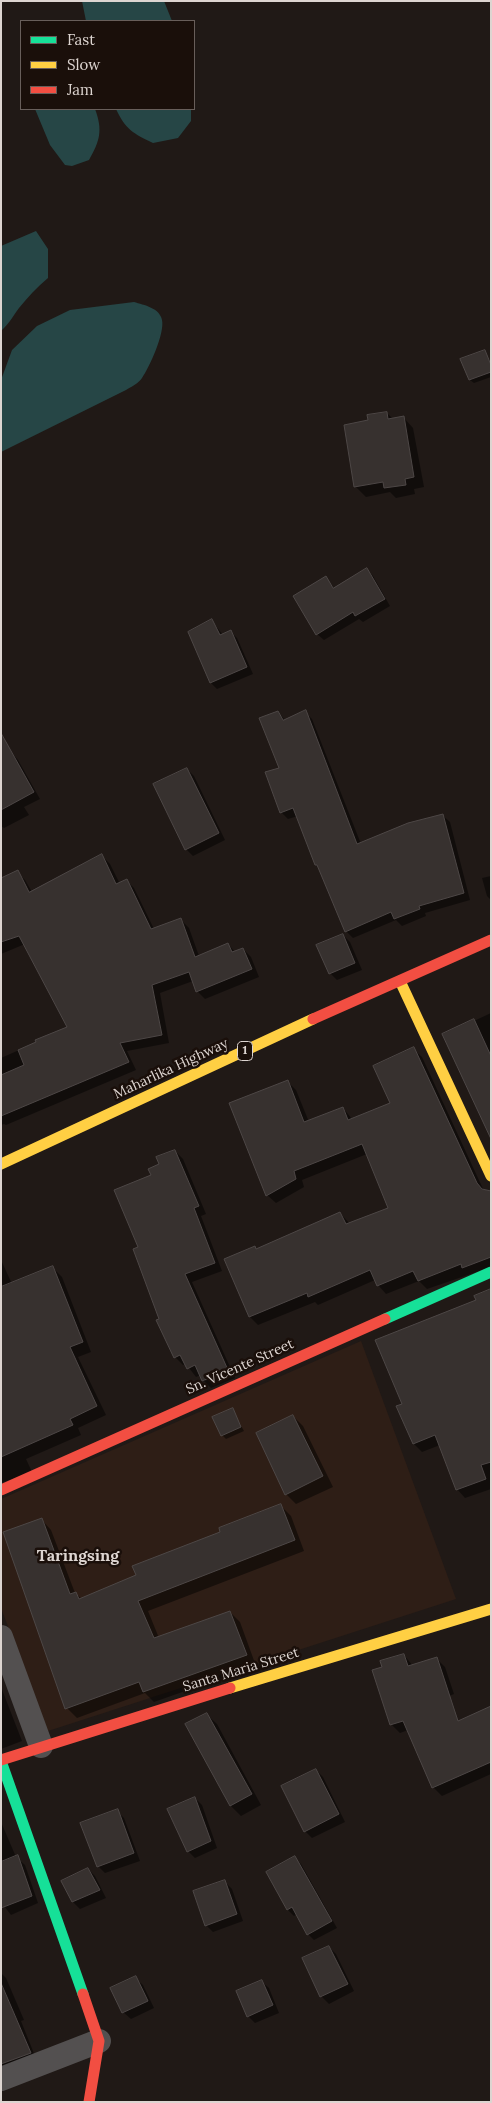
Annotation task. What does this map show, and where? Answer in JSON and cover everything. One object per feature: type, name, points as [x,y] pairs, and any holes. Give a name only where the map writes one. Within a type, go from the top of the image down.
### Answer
[{"type":"main road","name":"Maharlika Highway","points":[[1,1164],[491,940]]},
{"type":"main road","points":[[400,981],[491,1176]]},
{"type":"main road","name":"Sn. Vicente Street","points":[[1,1490],[491,1272]]},
{"type":"main road","name":"Santa Maria Street","points":[[1,1761],[41,1746],[491,1609]]},
{"type":"main road","points":[[1,1761],[99,2041],[89,2102]]},
{"type":"street","points":[[1,1637],[41,1746]]},
{"type":"street","points":[[1,2079],[99,2041]]},
{"type":"shaded area","points":[[361,1341],[456,1599],[48,1731],[1,1608],[1,1499]]},
{"type":"water","points":[[82,1],[164,1],[172,20],[86,20]]},
{"type":"water","points":[[35,110],[95,110],[100,129],[96,147],[89,160],[72,166],[65,165],[50,145]]},
{"type":"water","points":[[117,110],[191,110],[191,121],[178,138],[153,143],[140,137],[123,121]]},
{"type":"water","points":[[36,231],[48,249],[48,278],[29,296],[1,331],[1,246]]},
{"type":"water","points":[[134,302],[155,310],[162,320],[161,333],[156,350],[141,380],[126,390],[1,452],[1,380],[12,350],[37,326],[70,310]]},
{"type":"building","points":[[485,350],[491,365],[491,372],[469,380],[460,359]]},
{"type":"building","points":[[387,412],[388,419],[404,416],[414,477],[405,479],[406,485],[384,488],[383,482],[354,487],[344,425],[368,420],[367,415]]},
{"type":"building","points":[[367,568],[385,599],[355,616],[353,612],[316,635],[293,596],[326,576],[333,588]]},
{"type":"building","points":[[212,619],[220,635],[231,630],[247,667],[210,683],[188,632]]},
{"type":"building","points":[[306,710],[357,844],[408,823],[443,814],[464,893],[419,906],[420,909],[394,919],[391,912],[345,932],[317,865],[315,865],[293,808],[280,813],[265,772],[279,768],[259,718],[278,711],[283,720]]},
{"type":"building","points":[[1,733],[34,792],[1,810]]},
{"type":"building","points":[[187,768],[219,833],[185,850],[153,784]]},
{"type":"building","points":[[102,854],[116,884],[127,879],[151,929],[181,918],[195,957],[228,943],[232,952],[243,948],[252,969],[196,992],[189,972],[152,985],[162,1035],[120,1043],[129,1062],[1,1116],[1,1075],[24,1065],[18,1050],[36,1042],[35,1040],[67,1027],[19,936],[1,942],[1,878],[18,870],[29,892]]},
{"type":"building","points":[[343,934],[355,963],[329,974],[316,945]]},
{"type":"building","points":[[474,1019],[491,1056],[491,1139],[442,1034]]},
{"type":"building","points":[[414,1047],[477,1183],[482,1189],[491,1191],[491,1257],[462,1268],[461,1264],[418,1281],[413,1271],[377,1286],[370,1270],[308,1297],[307,1293],[249,1317],[224,1259],[255,1246],[256,1249],[340,1212],[346,1224],[388,1208],[362,1144],[294,1171],[296,1179],[266,1196],[229,1103],[288,1080],[304,1122],[343,1107],[348,1120],[390,1103],[373,1066]]},
{"type":"building","points":[[175,1150],[199,1206],[194,1208],[215,1263],[185,1274],[228,1370],[202,1381],[195,1365],[187,1369],[180,1355],[174,1358],[156,1320],[159,1319],[133,1249],[138,1247],[114,1190],[151,1175],[148,1169],[159,1164],[156,1157]]},
{"type":"building","points":[[53,1266],[83,1342],[70,1347],[97,1406],[70,1419],[73,1425],[1,1457],[1,1287]]},
{"type":"building","points":[[491,1289],[491,1462],[481,1465],[486,1479],[456,1490],[435,1435],[413,1444],[396,1406],[402,1404],[375,1340],[476,1300],[474,1296]]},
{"type":"building","points":[[233,1408],[241,1427],[221,1436],[212,1417]]},
{"type":"building","points":[[293,1415],[323,1476],[285,1495],[256,1433]]},
{"type":"building","points":[[281,1504],[295,1540],[138,1601],[154,1638],[230,1611],[247,1655],[143,1692],[139,1682],[65,1709],[3,1532],[42,1518],[70,1594],[76,1592],[79,1599],[136,1575],[132,1566],[220,1532],[219,1528]]},
{"type":"building","points":[[404,1654],[408,1666],[437,1657],[458,1721],[491,1706],[491,1762],[432,1788],[403,1721],[390,1725],[372,1670],[382,1667],[380,1661]]},
{"type":"building","points":[[207,1713],[252,1794],[230,1806],[185,1724]]},
{"type":"building","points":[[316,1769],[339,1814],[304,1832],[281,1786]]},
{"type":"building","points":[[195,1797],[211,1841],[187,1852],[167,1809]]},
{"type":"building","points":[[118,1809],[134,1853],[97,1867],[80,1823]]},
{"type":"building","points":[[18,1855],[32,1896],[1,1908],[1,1862]]},
{"type":"building","points":[[295,1856],[332,1921],[307,1935],[292,1907],[287,1910],[266,1872]]},
{"type":"building","points":[[88,1868],[100,1890],[72,1902],[61,1881]]},
{"type":"building","points":[[225,1880],[237,1914],[205,1926],[193,1891]]},
{"type":"building","points":[[329,1946],[348,1984],[320,1997],[302,1958]]},
{"type":"building","points":[[136,1976],[148,2001],[122,2013],[110,1988]]},
{"type":"building","points":[[262,1980],[273,2005],[247,2017],[236,1991]]},
{"type":"building","points":[[1,1983],[31,2053],[1,2064]]},
{"type":"traffic: fast","points":[[385,1319],[491,1272]]},
{"type":"traffic: fast","points":[[1,1761],[83,1994]]},
{"type":"traffic: slow","points":[[400,981],[491,1176]]},
{"type":"traffic: slow","points":[[1,1164],[313,1019]]},
{"type":"traffic: slow","points":[[230,1688],[491,1609]]},
{"type":"traffic: jam","points":[[313,1019],[491,940]]},
{"type":"traffic: jam","points":[[1,1490],[385,1319]]},
{"type":"traffic: jam","points":[[1,1760],[230,1688]]},
{"type":"traffic: jam","points":[[83,1994],[99,2041],[89,2102]]},
{"type":"district","name":"Taringsing","points":[[78,1556]]}]
